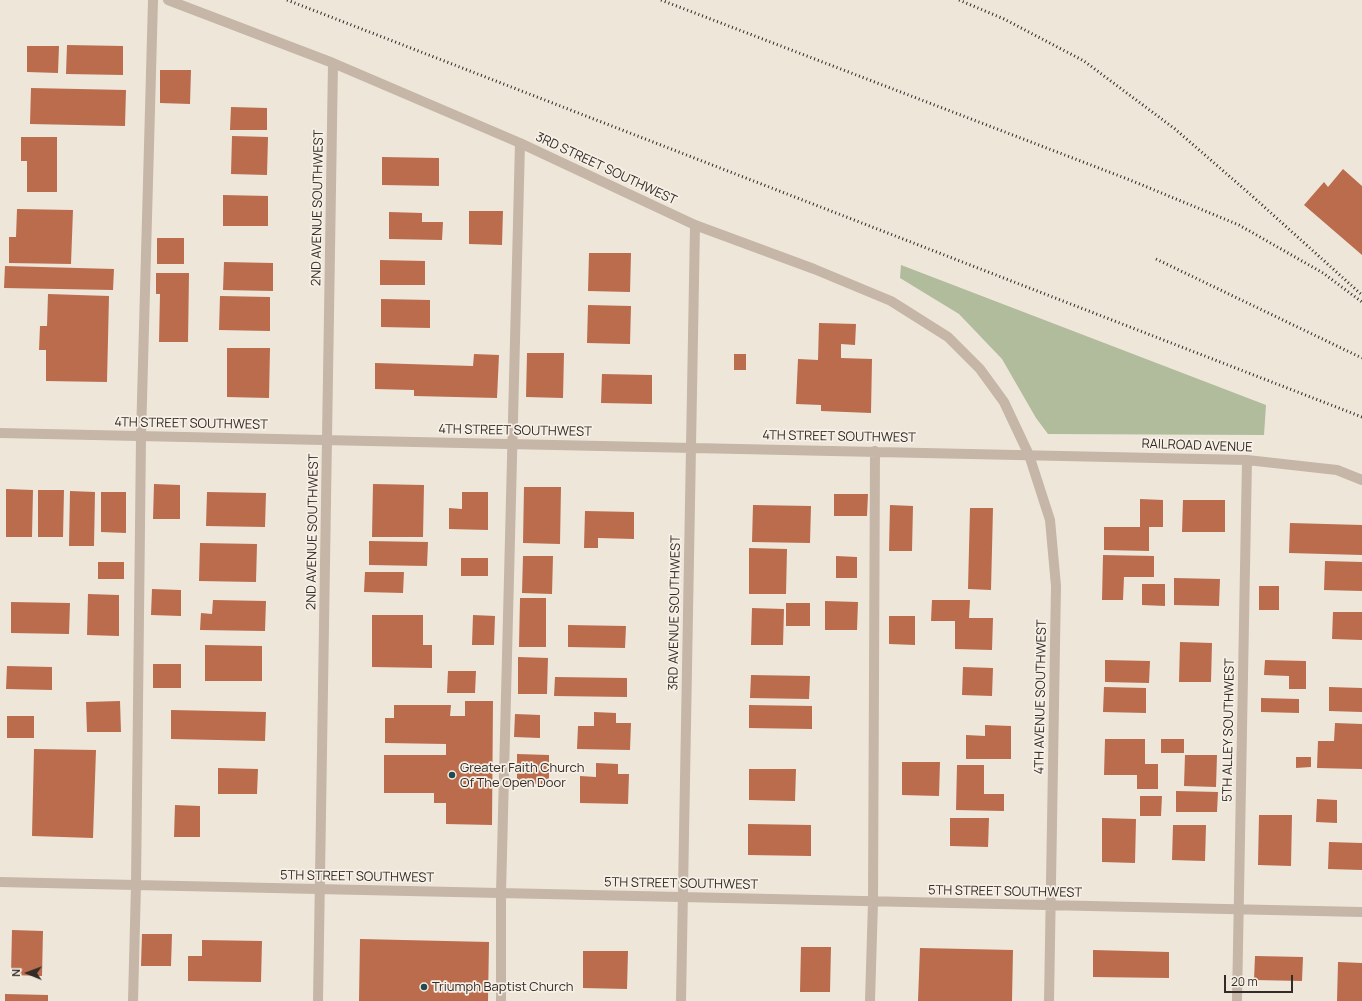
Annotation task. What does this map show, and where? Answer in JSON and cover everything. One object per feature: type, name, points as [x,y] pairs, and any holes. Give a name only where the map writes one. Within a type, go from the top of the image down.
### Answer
[{"type":"street","points":[[133,1001],[136,885],[141,436],[153,0]]},
{"type":"street","name":"3RD STREET SOUTHWEST","points":[[168,0],[333,63],[520,143],[695,225],[814,269],[891,301],[948,337],[980,369],[1004,402]]},
{"type":"street","name":"2ND AVENUE SOUTHWEST","points":[[318,1001],[333,63]]},
{"type":"street","points":[[501,1001],[501,894],[520,143]]},
{"type":"street","name":"3RD AVENUE SOUTHWEST","points":[[681,1001],[695,225]]},
{"type":"street","name":"4TH AVENUE SOUTHWEST","points":[[1004,402],[1029,455],[1050,520],[1056,586],[1049,1001]]},
{"type":"street","name":"4TH STREET SOUTHWEST","points":[[0,433],[1029,455]]},
{"type":"street","points":[[870,1001],[873,902],[876,451]]},
{"type":"street","name":"RAILROAD AVENUE","points":[[1029,455],[1247,460],[1337,470],[1362,480]]},
{"type":"street","name":"5TH ALLEY SOUTHWEST","points":[[1237,1001],[1247,460]]},
{"type":"street","name":"5TH STREET SOUTHWEST","points":[[0,882],[1362,912]]},
{"type":"green space","points":[[901,265],[1266,405],[1264,435],[1048,434],[1036,418],[1002,359],[959,314],[900,278]]},
{"type":"building","points":[[67,45],[123,46],[123,75],[66,74]]},
{"type":"building","points":[[27,46],[59,46],[58,73],[27,72]]},
{"type":"building","points":[[160,70],[191,70],[190,104],[160,103]]},
{"type":"building","points":[[31,88],[126,90],[125,126],[30,124]]},
{"type":"building","points":[[231,107],[267,108],[267,130],[230,130]]},
{"type":"building","points":[[232,136],[268,137],[267,175],[231,174]]},
{"type":"building","points":[[21,137],[57,137],[57,192],[27,192],[27,161],[21,161]]},
{"type":"building","points":[[382,157],[439,158],[439,186],[382,185]]},
{"type":"building","points":[[1343,169],[1362,186],[1362,255],[1304,205],[1324,182],[1328,187]]},
{"type":"building","points":[[223,195],[268,196],[268,226],[223,226]]},
{"type":"building","points":[[17,209],[73,210],[71,264],[9,263],[9,237],[16,237]]},
{"type":"building","points":[[469,211],[503,211],[502,245],[469,244]]},
{"type":"building","points":[[389,212],[422,213],[422,222],[443,222],[442,240],[389,239]]},
{"type":"building","points":[[157,238],[184,238],[184,264],[157,264]]},
{"type":"building","points":[[589,253],[631,253],[630,292],[588,291]]},
{"type":"building","points":[[380,260],[425,261],[425,285],[380,285]]},
{"type":"building","points":[[224,262],[273,263],[273,291],[223,290]]},
{"type":"building","points":[[5,266],[114,269],[113,290],[4,288]]},
{"type":"building","points":[[156,273],[189,273],[188,342],[159,342],[160,294],[156,294]]},
{"type":"building","points":[[48,294],[109,296],[107,382],[46,381],[46,350],[39,350],[40,326],[47,326]]},
{"type":"building","points":[[220,296],[270,297],[270,331],[219,330]]},
{"type":"building","points":[[381,299],[430,300],[430,328],[381,327]]},
{"type":"building","points":[[588,305],[631,306],[630,344],[587,343]]},
{"type":"building","points":[[819,323],[856,324],[855,345],[841,344],[841,358],[872,359],[871,413],[821,411],[821,405],[796,404],[798,359],[818,360]]},
{"type":"building","points":[[227,348],[270,348],[269,398],[227,397]]},
{"type":"building","points":[[527,353],[564,353],[563,398],[526,397]]},
{"type":"building","points":[[474,354],[499,355],[497,398],[414,396],[414,390],[375,389],[375,363],[473,366]]},
{"type":"building","points":[[734,354],[746,354],[746,370],[734,370]]},
{"type":"building","points":[[602,374],[652,375],[652,404],[601,403]]},
{"type":"building","points":[[154,484],[180,485],[180,519],[153,519]]},
{"type":"building","points":[[373,484],[424,485],[423,537],[372,537]]},
{"type":"building","points":[[524,487],[561,487],[560,544],[523,543]]},
{"type":"building","points":[[6,489],[33,490],[32,537],[6,537]]},
{"type":"building","points":[[38,490],[64,490],[63,537],[38,537]]},
{"type":"building","points":[[70,491],[95,492],[94,546],[69,546]]},
{"type":"building","points":[[101,492],[126,492],[126,533],[101,532]]},
{"type":"building","points":[[207,492],[266,493],[265,527],[206,526]]},
{"type":"building","points":[[462,492],[488,492],[488,530],[449,529],[449,508],[462,509]]},
{"type":"building","points":[[834,494],[868,494],[867,516],[834,516]]},
{"type":"building","points":[[1140,499],[1163,500],[1163,527],[1149,527],[1149,551],[1104,550],[1104,527],[1140,527]]},
{"type":"building","points":[[1183,500],[1225,500],[1225,532],[1182,532]]},
{"type":"building","points":[[753,505],[811,506],[810,543],[752,542]]},
{"type":"building","points":[[890,505],[913,506],[912,551],[889,551]]},
{"type":"building","points":[[970,508],[993,508],[991,590],[968,589]]},
{"type":"building","points":[[585,511],[634,512],[634,539],[598,538],[598,548],[584,548]]},
{"type":"building","points":[[1290,523],[1362,525],[1362,555],[1289,553]]},
{"type":"building","points":[[369,541],[428,542],[427,566],[369,565]]},
{"type":"building","points":[[200,543],[257,544],[256,582],[199,581]]},
{"type":"building","points":[[749,548],[787,549],[786,594],[749,594]]},
{"type":"building","points":[[1103,555],[1154,556],[1154,577],[1124,577],[1123,600],[1102,600]]},
{"type":"building","points":[[523,556],[553,556],[552,594],[522,593]]},
{"type":"building","points":[[836,556],[857,557],[857,578],[836,578]]},
{"type":"building","points":[[461,558],[488,558],[488,576],[461,576]]},
{"type":"building","points":[[1325,561],[1362,562],[1362,591],[1324,590]]},
{"type":"building","points":[[98,562],[124,562],[124,579],[98,579]]},
{"type":"building","points":[[365,572],[404,572],[403,593],[364,592]]},
{"type":"building","points":[[1174,578],[1220,579],[1219,606],[1174,605]]},
{"type":"building","points":[[1142,584],[1165,584],[1165,606],[1142,605]]},
{"type":"building","points":[[1259,586],[1279,586],[1279,610],[1259,610]]},
{"type":"building","points":[[152,589],[181,590],[181,616],[151,615]]},
{"type":"building","points":[[88,594],[119,595],[119,636],[87,635]]},
{"type":"building","points":[[520,598],[546,598],[546,647],[519,647]]},
{"type":"building","points":[[213,600],[266,601],[265,631],[200,630],[201,613],[212,614]]},
{"type":"building","points":[[932,600],[970,600],[969,618],[993,618],[992,650],[955,649],[955,621],[931,621]]},
{"type":"building","points":[[825,601],[858,602],[857,630],[825,630]]},
{"type":"building","points":[[11,602],[70,603],[69,634],[11,633]]},
{"type":"building","points":[[786,603],[810,603],[810,626],[786,626]]},
{"type":"building","points":[[752,608],[784,609],[783,645],[751,645]]},
{"type":"building","points":[[1333,612],[1362,612],[1362,640],[1332,639]]},
{"type":"building","points":[[372,615],[423,615],[423,645],[432,645],[432,668],[372,667]]},
{"type":"building","points":[[473,615],[495,616],[494,645],[472,645]]},
{"type":"building","points":[[889,616],[915,616],[915,645],[889,644]]},
{"type":"building","points":[[568,625],[626,626],[625,648],[568,647]]},
{"type":"building","points":[[1180,642],[1212,643],[1211,682],[1179,682]]},
{"type":"building","points":[[205,645],[262,646],[262,681],[205,681]]},
{"type":"building","points":[[518,657],[548,658],[547,694],[518,694]]},
{"type":"building","points":[[1105,660],[1150,661],[1149,683],[1105,682]]},
{"type":"building","points":[[1265,660],[1306,661],[1306,689],[1289,689],[1289,676],[1264,675]]},
{"type":"building","points":[[153,664],[181,664],[181,688],[153,688]]},
{"type":"building","points":[[7,666],[52,667],[52,690],[6,689]]},
{"type":"building","points":[[963,667],[993,668],[992,696],[962,695]]},
{"type":"building","points":[[448,671],[476,671],[475,693],[447,693]]},
{"type":"building","points":[[751,675],[810,676],[809,699],[750,698]]},
{"type":"building","points":[[555,677],[627,678],[627,697],[554,696]]},
{"type":"building","points":[[1104,687],[1146,688],[1146,713],[1103,712]]},
{"type":"building","points":[[1329,687],[1362,688],[1362,712],[1329,711]]},
{"type":"building","points":[[1261,698],[1299,699],[1299,713],[1261,712]]},
{"type":"building","points":[[120,701],[121,732],[87,732],[86,702]]},
{"type":"building","points":[[465,701],[493,701],[492,825],[446,824],[446,803],[434,803],[434,793],[384,793],[384,755],[446,755],[446,744],[385,743],[385,718],[394,718],[394,705],[451,705],[450,716],[465,716]]},
{"type":"building","points":[[749,705],[812,706],[812,729],[749,728]]},
{"type":"building","points":[[171,710],[266,712],[265,741],[171,739]]},
{"type":"building","points":[[594,712],[616,713],[616,723],[631,723],[630,750],[577,749],[578,726],[594,726]]},
{"type":"building","points":[[515,714],[540,715],[540,738],[514,737]]},
{"type":"building","points":[[7,716],[34,716],[34,738],[7,738]]},
{"type":"building","points":[[1335,723],[1362,724],[1362,769],[1317,768],[1318,741],[1334,741]]},
{"type":"building","points":[[985,725],[1011,726],[1011,759],[966,759],[966,735],[985,736]]},
{"type":"building","points":[[1105,739],[1145,739],[1145,764],[1158,764],[1158,789],[1137,789],[1137,775],[1104,775]]},
{"type":"building","points":[[1161,739],[1184,739],[1184,753],[1161,753]]},
{"type":"building","points":[[34,749],[96,750],[93,838],[32,836]]},
{"type":"building","points":[[517,754],[549,755],[549,784],[517,784]]},
{"type":"building","points":[[1185,755],[1217,755],[1216,787],[1184,786]]},
{"type":"building","points":[[1296,757],[1311,757],[1311,767],[1296,768]]},
{"type":"building","points":[[902,762],[940,762],[939,796],[902,795]]},
{"type":"building","points":[[596,763],[618,764],[618,774],[629,774],[628,804],[580,803],[580,776],[596,777]]},
{"type":"building","points":[[957,765],[984,765],[984,794],[1004,794],[1004,811],[956,810]]},
{"type":"building","points":[[218,768],[258,769],[257,794],[218,794]]},
{"type":"building","points":[[749,769],[796,769],[795,801],[749,800]]},
{"type":"building","points":[[1176,791],[1218,792],[1217,812],[1176,812]]},
{"type":"building","points":[[1140,796],[1162,796],[1161,816],[1140,816]]},
{"type":"building","points":[[1317,799],[1337,800],[1337,823],[1316,822]]},
{"type":"building","points":[[175,805],[200,806],[200,837],[174,837]]},
{"type":"building","points":[[1259,815],[1292,815],[1291,866],[1258,865]]},
{"type":"building","points":[[950,818],[989,818],[988,847],[950,846]]},
{"type":"building","points":[[1102,818],[1136,819],[1135,863],[1102,862]]},
{"type":"building","points":[[748,824],[811,825],[811,856],[748,855]]},
{"type":"building","points":[[1173,825],[1206,825],[1205,861],[1172,860]]},
{"type":"building","points":[[1329,842],[1362,843],[1362,870],[1328,869]]},
{"type":"building","points":[[12,930],[43,931],[42,976],[11,975]]},
{"type":"building","points":[[142,934],[172,934],[171,966],[141,966]]},
{"type":"building","points":[[360,939],[489,942],[488,1001],[359,1001]]},
{"type":"building","points":[[202,940],[262,941],[261,982],[188,981],[188,956],[202,956]]},
{"type":"building","points":[[801,947],[831,947],[830,992],[800,992]]},
{"type":"building","points":[[920,948],[1013,950],[1012,1001],[918,1001]]},
{"type":"building","points":[[1093,950],[1169,952],[1169,978],[1093,977]]},
{"type":"building","points":[[583,951],[628,951],[627,989],[583,988]]},
{"type":"building","points":[[1255,956],[1303,957],[1302,981],[1254,980]]},
{"type":"building","points":[[1338,962],[1362,963],[1362,1001],[1337,1001]]},
{"type":"building","points":[[5,994],[48,995],[48,1001],[5,1001]]},
{"type":"railway","points":[[287,0],[1362,417]]},
{"type":"railway","points":[[661,0],[1130,180],[1239,225],[1323,273],[1362,302]]},
{"type":"railway","points":[[959,0],[1004,19],[1084,61],[1175,129],[1362,295]]},
{"type":"railway","points":[[1156,259],[1362,358]]},
{"type":"place","name":"Greater Faith Church Of The Open Door","points":[[452,775]]},
{"type":"place","name":"Triumph Baptist Church","points":[[424,987]]}]
